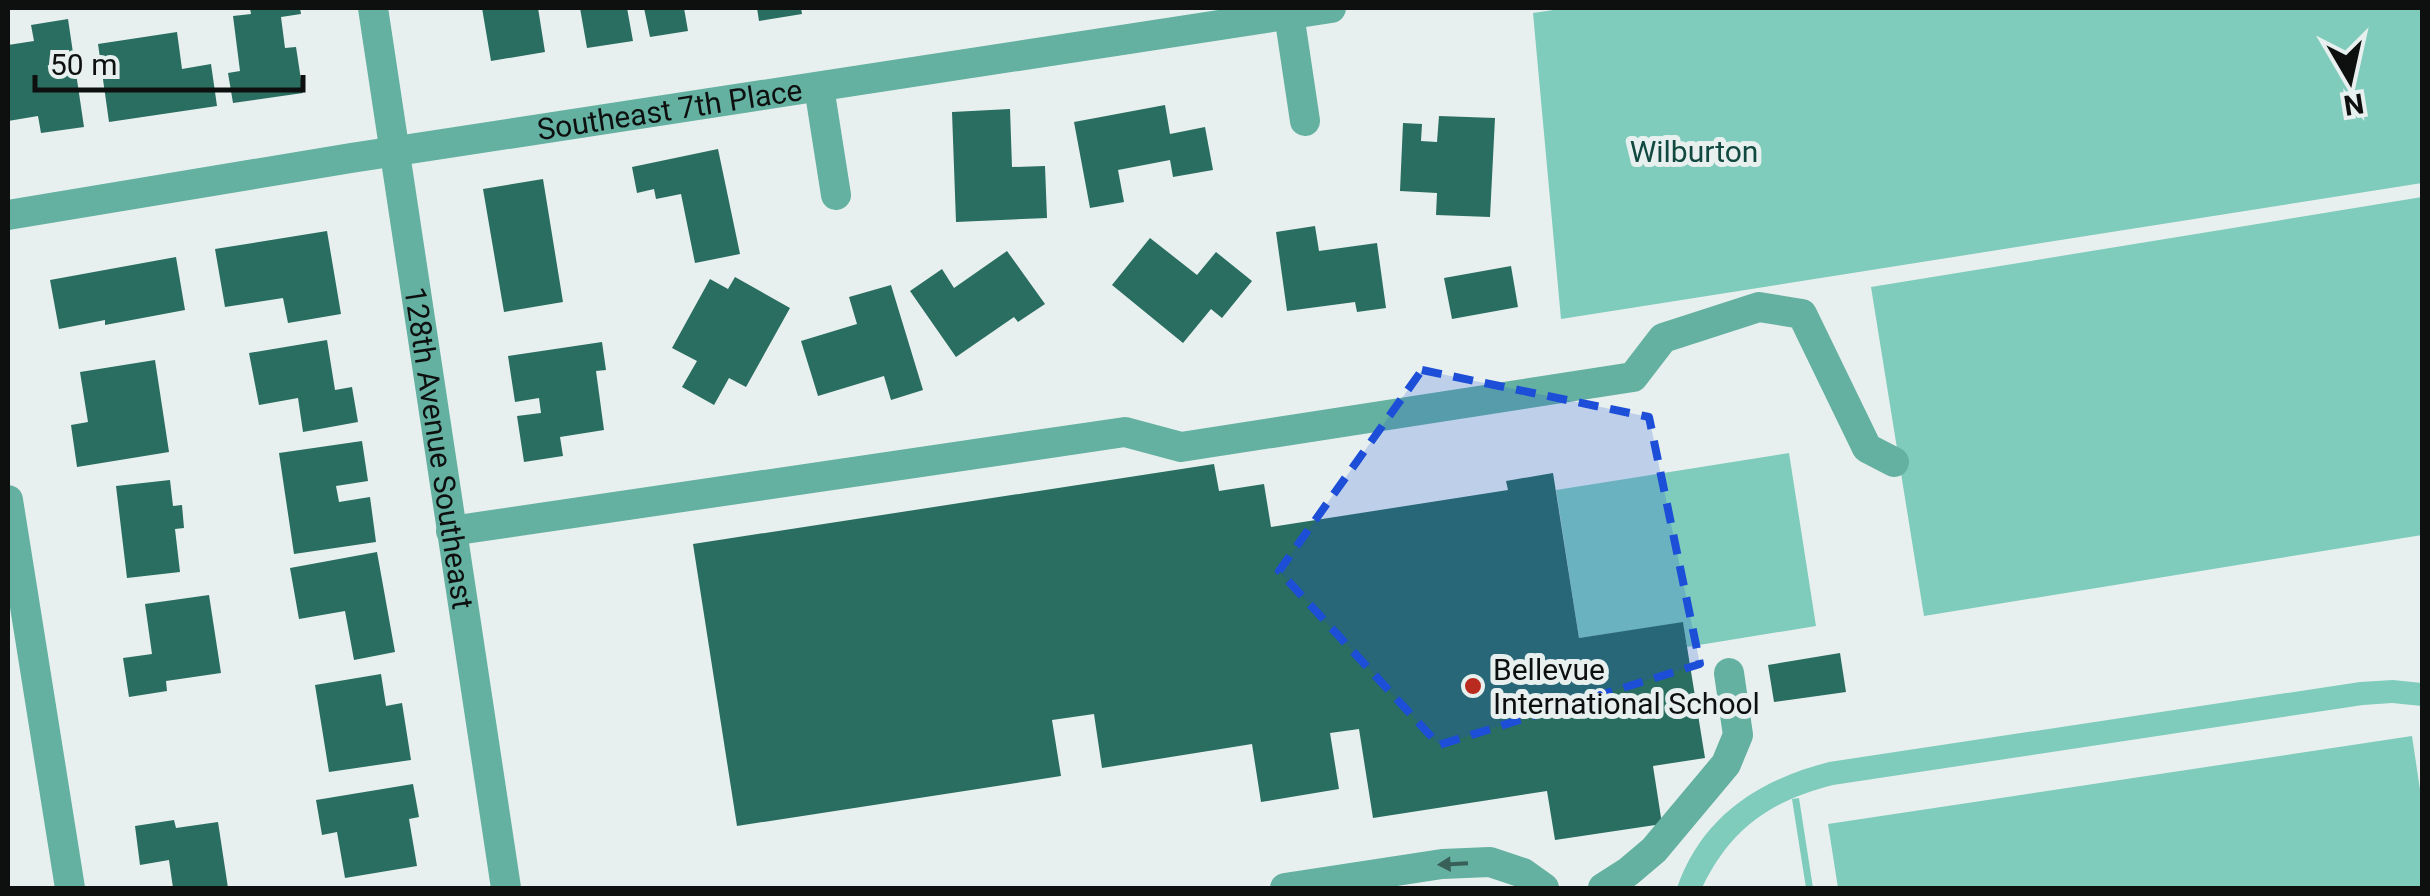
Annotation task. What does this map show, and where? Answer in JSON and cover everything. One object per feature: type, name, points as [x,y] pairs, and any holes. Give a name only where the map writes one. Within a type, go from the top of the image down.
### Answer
[{"type":"street","name":"128th Avenue Southeast","points":[[373,8],[506,888]]},
{"type":"street","name":"Southeast 7th Place","points":[[8,215],[1331,8]]},
{"type":"street","points":[[1289,14],[1305,121]]},
{"type":"street","points":[[819,87],[836,195]]},
{"type":"street","points":[[450,532],[1125,432],[1181,446],[1633,377],[1663,338],[1759,307],[1802,314],[1867,448],[1894,462]]},
{"type":"street","points":[[8,500],[70,888]]},
{"type":"street","points":[[1603,888],[1654,850],[1726,764],[1738,734],[1729,672]]},
{"type":"street","points":[[1285,888],[1442,864],[1490,862],[1524,873],[1544,888]]},
{"type":"highlighted area","points":[[1422,370],[1649,417],[1700,664],[1439,745],[1279,571]]},
{"type":"green space","name":"Wilburton","points":[[1567,8],[2422,8],[2422,183],[1561,319],[1533,13]]},
{"type":"green space","points":[[2422,197],[2422,535],[1924,616],[1871,287]]},
{"type":"green space","points":[[1789,453],[1816,626],[1687,647],[1683,623],[1579,638],[1556,490]]},
{"type":"green space","points":[[2393,680],[2422,683],[2422,706],[2363,705],[1833,785],[1790,800],[1754,820],[1725,849],[1702,888],[1677,888],[1701,840],[1736,805],[1779,779],[1829,762]]},
{"type":"green space","points":[[2412,736],[2422,803],[2422,888],[1838,888],[1828,824]]},
{"type":"green space","points":[[1799,798],[1813,888],[1806,888],[1792,799]]},
{"type":"building","points":[[250,8],[300,8],[301,14],[281,17],[285,48],[296,47],[303,93],[233,103],[228,73],[240,71],[233,16],[251,14]]},
{"type":"building","points":[[482,8],[538,8],[545,52],[491,61]]},
{"type":"building","points":[[580,8],[627,8],[633,41],[587,48]]},
{"type":"building","points":[[644,8],[684,8],[688,31],[650,37]]},
{"type":"building","points":[[757,8],[801,8],[802,14],[759,21]]},
{"type":"building","points":[[68,19],[84,127],[41,133],[38,116],[8,121],[8,45],[34,41],[31,25]]},
{"type":"building","points":[[177,32],[182,69],[211,64],[217,106],[109,122],[98,44]]},
{"type":"building","points":[[1165,105],[1170,134],[1205,127],[1213,170],[1173,177],[1170,160],[1118,170],[1124,202],[1090,208],[1074,122]]},
{"type":"building","points":[[1010,109],[1012,167],[1045,166],[1047,218],[956,222],[952,112]]},
{"type":"building","points":[[1439,116],[1495,118],[1490,217],[1436,215],[1437,193],[1400,191],[1403,123],[1422,124],[1421,141],[1437,142]]},
{"type":"building","points":[[718,149],[740,254],[695,263],[681,194],[656,199],[654,189],[637,193],[632,167]]},
{"type":"building","points":[[543,179],[563,302],[504,312],[483,189]]},
{"type":"building","points":[[1315,226],[1319,251],[1377,243],[1386,308],[1357,312],[1355,302],[1287,311],[1276,232]]},
{"type":"building","points":[[327,231],[341,314],[288,323],[283,298],[225,307],[215,249]]},
{"type":"building","points":[[1150,238],[1197,275],[1216,252],[1252,281],[1222,318],[1211,309],[1183,343],[1112,285]]},
{"type":"building","points":[[1007,251],[1045,304],[1018,322],[1014,317],[956,357],[910,291],[942,269],[954,288]]},
{"type":"building","points":[[176,257],[185,310],[59,329],[50,280]]},
{"type":"building","points":[[1511,266],[1518,307],[1452,319],[1444,278]]},
{"type":"building","points":[[735,277],[790,308],[746,387],[729,378],[714,405],[682,387],[697,361],[672,348],[710,279],[728,289]]},
{"type":"building","points":[[891,285],[923,390],[891,400],[884,376],[818,396],[801,341],[857,324],[849,297]]},
{"type":"building","points":[[327,340],[335,390],[352,387],[358,422],[303,432],[298,398],[259,405],[249,353]]},
{"type":"building","points":[[602,342],[606,370],[596,371],[604,430],[560,437],[563,456],[524,462],[517,416],[541,413],[539,398],[515,402],[508,356]]},
{"type":"building","points":[[155,360],[169,452],[77,467],[71,425],[88,422],[80,372]]},
{"type":"building","points":[[362,441],[368,481],[336,486],[339,502],[370,497],[376,542],[294,554],[279,453]]},
{"type":"building","points":[[1214,464],[1219,491],[1264,484],[1271,527],[1508,490],[1506,481],[1553,473],[1579,638],[1683,622],[1705,758],[1653,766],[1662,824],[1555,840],[1547,791],[1373,818],[1359,729],[1330,733],[1339,789],[1261,802],[1252,744],[1102,768],[1094,714],[1052,720],[1061,776],[737,826],[693,544]]},
{"type":"building","points":[[170,480],[173,506],[182,505],[184,528],[175,529],[180,572],[127,578],[116,486]]},
{"type":"building","points":[[377,552],[395,652],[354,660],[345,611],[299,619],[290,568]]},
{"type":"building","points":[[209,595],[221,673],[166,681],[167,691],[129,697],[123,658],[152,654],[145,604]]},
{"type":"building","points":[[1840,653],[1846,692],[1774,702],[1768,665]]},
{"type":"building","points":[[381,674],[386,706],[402,703],[411,760],[329,772],[315,685]]},
{"type":"building","points":[[413,784],[419,817],[409,819],[417,866],[345,878],[337,832],[322,835],[316,800]]},
{"type":"building","points":[[174,820],[176,828],[218,822],[228,888],[173,888],[169,860],[140,865],[135,826]]},
{"type":"place","name":"Bellevue International School","points":[[1473,686]]}]
